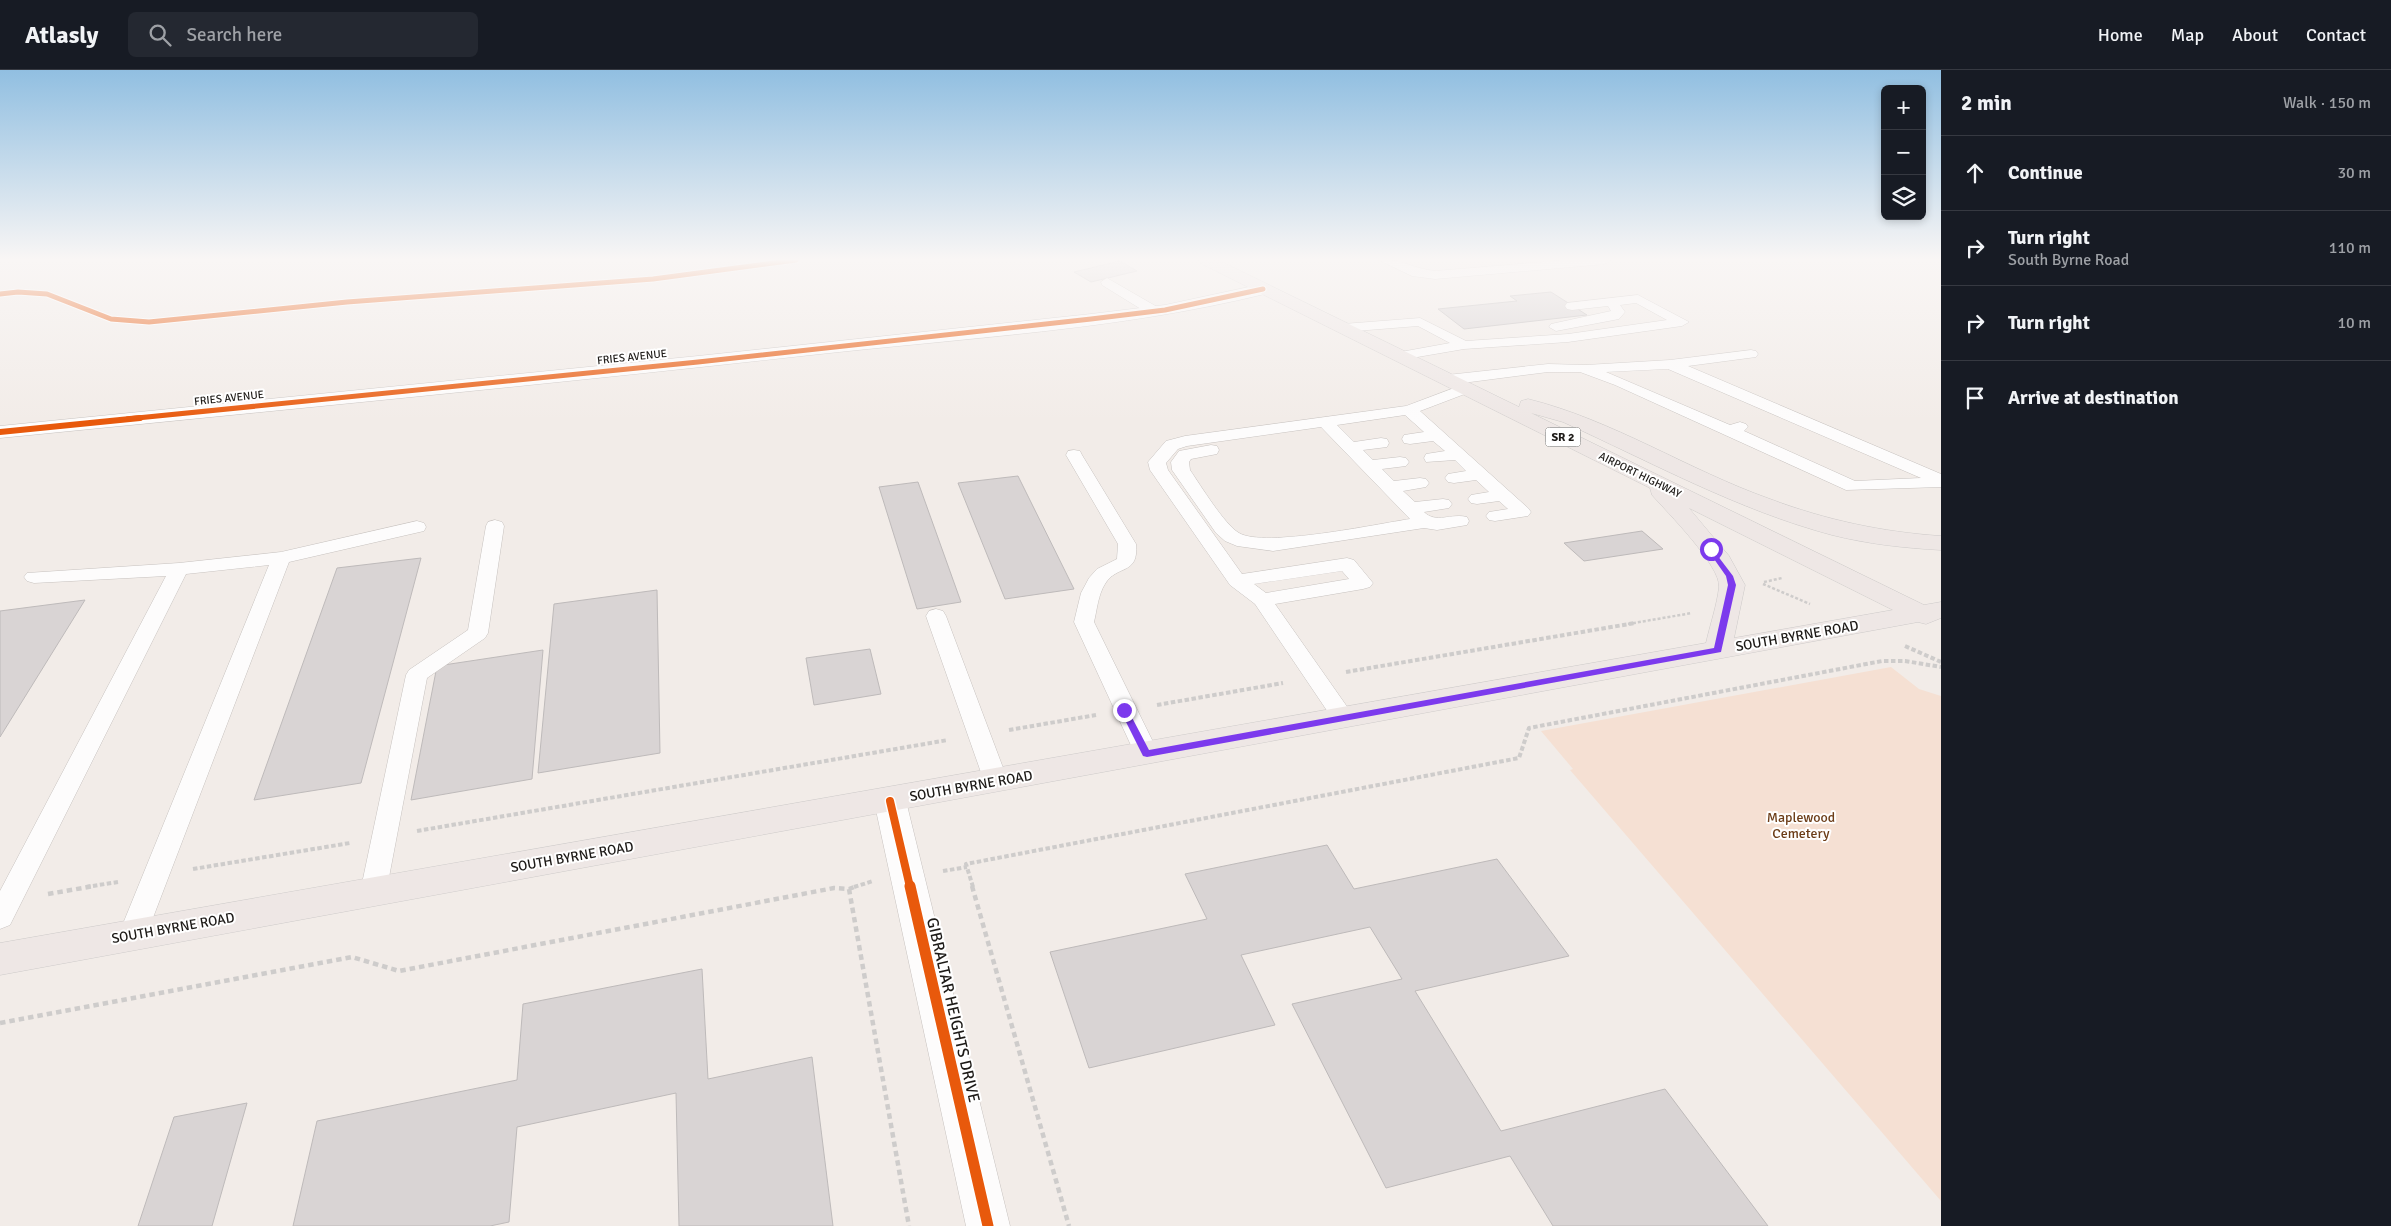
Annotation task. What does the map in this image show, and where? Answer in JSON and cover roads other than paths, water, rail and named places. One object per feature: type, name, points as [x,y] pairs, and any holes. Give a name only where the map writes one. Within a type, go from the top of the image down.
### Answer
[{"type":"main road","name":"AIRPORT HIGHWAY","points":[[1314,314],[1652,481],[1934,616]]},
{"type":"main road","points":[[1456,384],[1570,418],[1761,504],[1838,529],[1898,540],[1941,543]]},
{"type":"main road","points":[[1652,481],[1711,549],[1730,576],[1732,585],[1718,650]]},
{"type":"main road","name":"SOUTH BYRNE ROAD","points":[[0,959],[1718,650],[1934,616]]},
{"type":"street","name":"FRIES AVENUE","points":[[0,432],[708,361],[1136,314]]},
{"type":"street","name":"GIBRALTAR HEIGHTS DRIVE","points":[[890,800],[988,1226]]},
{"type":"lane","points":[[1542,340],[1548,331],[1559,326],[1614,316],[1616,314]]},
{"type":"lane","points":[[1400,356],[1464,345],[1568,338],[1682,322],[1667,314]]},
{"type":"lane","points":[[1343,328],[1444,320]]},
{"type":"lane","points":[[1420,322],[1464,345]]},
{"type":"lane","points":[[1344,718],[1262,600],[1237,581],[1159,470],[1157,462],[1172,445],[1185,441],[1409,410],[1456,384],[1548,368],[1670,364],[1751,354]]},
{"type":"lane","points":[[1670,364],[1941,481]]},
{"type":"lane","points":[[1582,368],[1709,417],[1809,462],[1852,486],[1941,481]]},
{"type":"lane","points":[[1700,392],[1719,385]]},
{"type":"lane","points":[[1730,407],[1750,398]]},
{"type":"lane","points":[[1409,410],[1522,512],[1495,516]]},
{"type":"lane","points":[[1760,419],[1781,411]]},
{"type":"lane","points":[[1325,422],[1424,522]]},
{"type":"lane","points":[[1795,434],[1815,425]]},
{"type":"lane","points":[[1279,428],[1268,442],[1195,452],[1185,455],[1180,462],[1181,470],[1223,529],[1232,537],[1258,544],[1273,545],[1424,522],[1437,524],[1460,520]]},
{"type":"lane","points":[[1410,439],[1437,436]]},
{"type":"lane","points":[[1833,451],[1854,442]]},
{"type":"lane","points":[[1350,447],[1381,443]]},
{"type":"lane","points":[[1074,455],[1127,544],[1129,555],[1126,563],[1099,577],[1091,594],[1084,622],[1147,754]]},
{"type":"lane","points":[[1432,458],[1458,455]]},
{"type":"lane","points":[[1369,466],[1400,462]]},
{"type":"lane","points":[[1454,478],[1480,474]]},
{"type":"lane","points":[[1390,487],[1420,483]]},
{"type":"lane","points":[[1477,499],[1503,495]]},
{"type":"lane","points":[[1411,508],[1442,504]]},
{"type":"lane","points":[[373,893],[417,675],[478,633],[495,526]]},
{"type":"lane","points":[[34,577],[179,570],[281,558],[417,527]]},
{"type":"lane","points":[[1262,600],[1364,583],[1324,537]]},
{"type":"lane","points":[[132,936],[281,558]]},
{"type":"lane","points":[[1237,581],[1347,564]]},
{"type":"lane","points":[[0,917],[179,570]]},
{"type":"lane","points":[[936,616],[996,781]]},
{"type":"park label","name":"Maplewood Cemetery","points":[[1801,826]]}]
